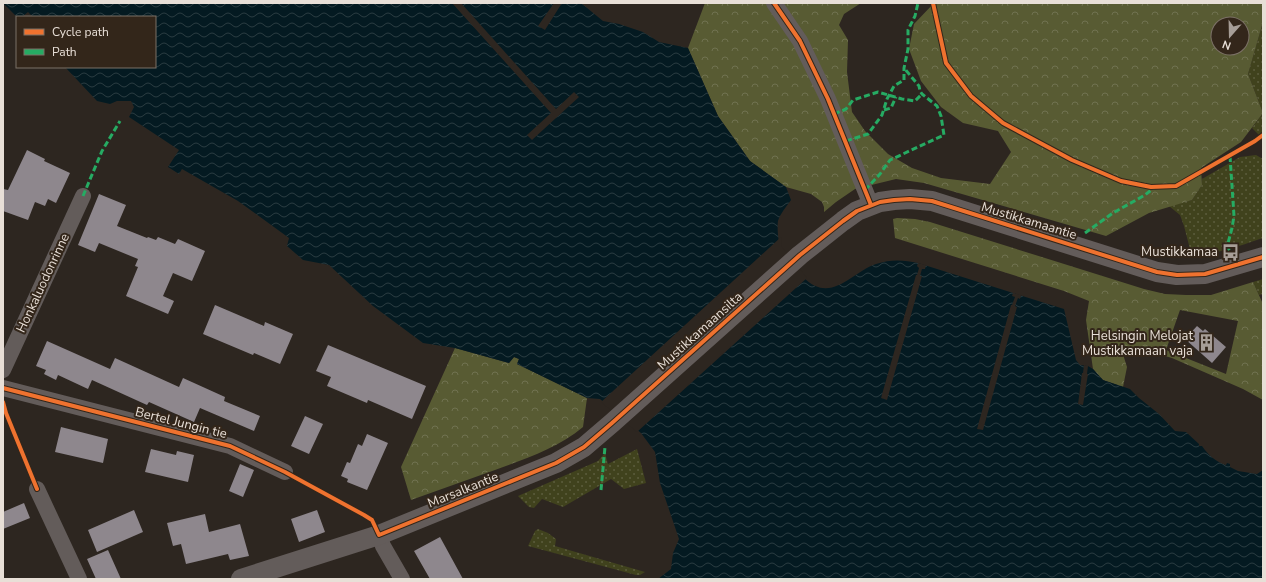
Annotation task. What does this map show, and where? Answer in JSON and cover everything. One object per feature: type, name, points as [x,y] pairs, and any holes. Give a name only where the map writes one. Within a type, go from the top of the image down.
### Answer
[{"type":"street","points":[[774,3],[800,41],[828,98],[871,205]]},
{"type":"street","name":"Honkaluodonrinne","points":[[3,370],[83,196]]},
{"type":"street","name":"Mustikkamaantie","points":[[800,254],[857,211],[871,205],[894,200],[910,199],[932,201],[1157,272],[1177,275],[1204,274],[1263,257]]},
{"type":"street","name":"Mustikkamaansilta","points":[[556,463],[584,447],[800,254]]},
{"type":"street","name":"Bertel Jungin tie","points":[[3,388],[230,446],[284,472]]},
{"type":"street","name":"Marsalkantie","points":[[241,579],[378,535],[556,463]]},
{"type":"street","points":[[37,489],[79,579]]},
{"type":"street","points":[[378,535],[402,579]]},
{"type":"green space","points":[[705,3],[861,3],[844,14],[839,25],[848,40],[847,72],[852,112],[865,131],[888,154],[912,168],[941,178],[990,184],[1011,152],[998,131],[963,123],[941,107],[921,81],[909,49],[914,24],[934,3],[1263,3],[1263,22],[1248,74],[1263,113],[1241,142],[1201,168],[1202,185],[1192,200],[1149,213],[1106,236],[924,183],[896,179],[855,189],[824,212],[822,202],[811,194],[786,187],[750,161],[718,116],[688,48]]},
{"type":"green space","points":[[1263,22],[1263,113],[1248,74]]},
{"type":"green space","points":[[1263,113],[1263,139],[1252,128]]},
{"type":"green space","points":[[1256,155],[1263,159],[1263,238],[1212,253],[1181,256],[1190,249],[1180,215],[1169,206],[1192,200],[1202,185],[1202,179],[1240,157]]},
{"type":"green space","points":[[893,219],[915,219],[930,222],[1144,289],[1165,294],[1211,295],[1253,282],[1263,304],[1263,400],[1243,389],[1172,358],[1120,345],[1127,367],[1123,387],[1103,380],[1093,369],[1086,320],[1089,301],[1064,291],[895,238]],"holes":[[[1180,310],[1238,321],[1226,374],[1166,350]]]},
{"type":"green space","points":[[1263,279],[1263,294],[1259,295],[1253,282]]},
{"type":"green space","points":[[455,348],[509,363],[514,357],[519,359],[517,364],[587,398],[583,427],[563,441],[541,452],[411,500],[401,467]]},
{"type":"green space","points":[[637,449],[646,483],[624,489],[611,479],[563,507],[542,499],[534,508],[529,507],[518,496],[598,461],[605,453],[608,464]]},
{"type":"green space","points":[[538,529],[548,533],[556,539],[555,546],[645,572],[640,575],[636,575],[528,546],[535,531]]},
{"type":"water","points":[[3,3],[581,3],[603,21],[619,24],[643,32],[659,42],[688,48],[718,116],[750,161],[786,187],[791,200],[778,221],[779,243],[782,250],[803,277],[813,285],[823,288],[832,288],[876,264],[897,260],[908,261],[1064,309],[1076,360],[1080,365],[1088,366],[1093,369],[1103,380],[1130,389],[1159,414],[1175,431],[1186,432],[1199,444],[1199,446],[1202,446],[1219,462],[1226,465],[1227,463],[1230,464],[1230,467],[1238,471],[1257,474],[1263,470],[1263,579],[658,579],[671,569],[673,553],[679,539],[660,483],[655,452],[641,433],[600,399],[587,398],[517,364],[519,359],[514,357],[509,363],[455,348],[423,343],[373,306],[329,265],[303,260],[287,246],[289,238],[238,201],[182,169],[179,174],[168,167],[179,150],[129,117],[134,107],[131,101],[117,101],[110,104],[97,101],[66,68],[156,68],[156,16],[32,16],[28,12],[23,16],[16,16]]},
{"type":"pier","points":[[452,3],[461,3],[556,109],[574,92],[579,97],[532,140],[527,135],[551,113]]},
{"type":"pier","points":[[554,3],[562,3],[545,30],[538,26]]},
{"type":"pier","points":[[781,237],[782,247],[807,278],[637,432],[601,402]]},
{"type":"pier","points":[[918,263],[926,265],[925,269],[922,269],[920,276],[922,276],[887,400],[881,398],[919,268],[917,266]]},
{"type":"pier","points":[[1013,293],[1021,295],[1020,299],[1018,298],[1015,306],[1017,307],[983,430],[977,429],[1011,305],[1015,297],[1012,296]]},
{"type":"pier","points":[[1084,365],[1088,366],[1088,374],[1083,405],[1078,404]]},
{"type":"building","points":[[27,150],[45,159],[44,161],[70,173],[56,203],[48,199],[45,206],[35,202],[28,220],[3,211],[3,189],[8,190]]},
{"type":"building","points":[[99,194],[126,205],[117,226],[156,240],[158,237],[175,244],[178,239],[205,251],[192,281],[173,273],[163,296],[174,301],[168,314],[126,296],[138,267],[135,266],[138,259],[99,243],[95,252],[78,245]]},
{"type":"building","points":[[215,305],[264,326],[265,322],[293,334],[280,364],[254,353],[253,355],[203,334]]},
{"type":"building","name":"Helsingin Melojat Mustikkamaan vaja","points":[[1197,326],[1203,331],[1205,329],[1226,347],[1212,363],[1185,339]]},
{"type":"building","points":[[47,341],[110,369],[115,358],[179,387],[183,378],[225,397],[224,401],[260,416],[254,431],[200,408],[194,422],[149,402],[147,405],[92,380],[88,389],[58,375],[56,380],[44,374],[46,370],[36,366]]},
{"type":"building","points":[[328,345],[426,386],[412,419],[368,400],[367,403],[327,386],[331,377],[316,371]]},
{"type":"building","points":[[305,416],[323,424],[309,454],[291,446]]},
{"type":"building","points":[[61,427],[108,439],[103,463],[55,452]]},
{"type":"building","points":[[367,434],[388,443],[367,490],[347,482],[348,479],[341,476],[347,462],[350,463],[358,444],[362,446]]},
{"type":"building","points":[[151,449],[176,455],[177,451],[194,455],[188,482],[145,472]]},
{"type":"building","points":[[240,464],[254,470],[243,497],[229,491]]},
{"type":"building","points":[[24,503],[30,518],[3,529],[3,512]]},
{"type":"building","points":[[134,510],[143,532],[97,552],[88,530]]},
{"type":"building","points":[[317,510],[325,532],[299,542],[291,519]]},
{"type":"building","points":[[205,514],[209,532],[240,524],[249,556],[230,560],[228,554],[186,564],[181,544],[173,546],[167,523]]},
{"type":"building","points":[[440,537],[463,579],[430,579],[414,551]]},
{"type":"building","points":[[108,550],[121,579],[96,579],[87,559]]},
{"type":"marked path","points":[[846,141],[868,134],[882,115],[887,99],[894,86],[904,80],[904,68],[908,49],[908,30],[915,16],[918,3]]},
{"type":"marked path","points":[[865,190],[880,174],[890,160],[944,135],[941,116],[937,106],[922,94],[919,86],[904,68]]},
{"type":"marked path","points":[[834,114],[846,109],[853,100],[878,92],[915,101],[922,94]]},
{"type":"marked path","points":[[884,110],[891,108],[896,97]]},
{"type":"marked path","points":[[83,196],[102,151],[120,121]]},
{"type":"marked path","points":[[1230,156],[1234,216],[1227,247],[1231,252]]},
{"type":"marked path","points":[[1085,233],[1113,213],[1145,195],[1155,187]]},
{"type":"marked path","points":[[601,490],[605,447]]},
{"type":"cycle path","points":[[774,3],[800,41],[828,99],[871,205]]},
{"type":"cycle path","points":[[933,3],[946,63],[971,96],[1003,123],[1072,160],[1121,181],[1151,187],[1176,186],[1263,135]]},
{"type":"cycle path","points":[[3,388],[230,446],[285,472],[364,515],[372,520],[379,535],[556,463],[584,447],[800,255],[857,211],[880,202],[910,199],[932,201],[1157,272],[1177,275],[1205,274],[1263,257]]},
{"type":"cycle path","points":[[3,402],[6,413],[37,489]]},
{"type":"place","name":"Mustikkamaa","points":[[1231,252]]},
{"type":"place","name":"Helsingin Melojat Mustikkamaan vaja","points":[[1206,343]]}]
